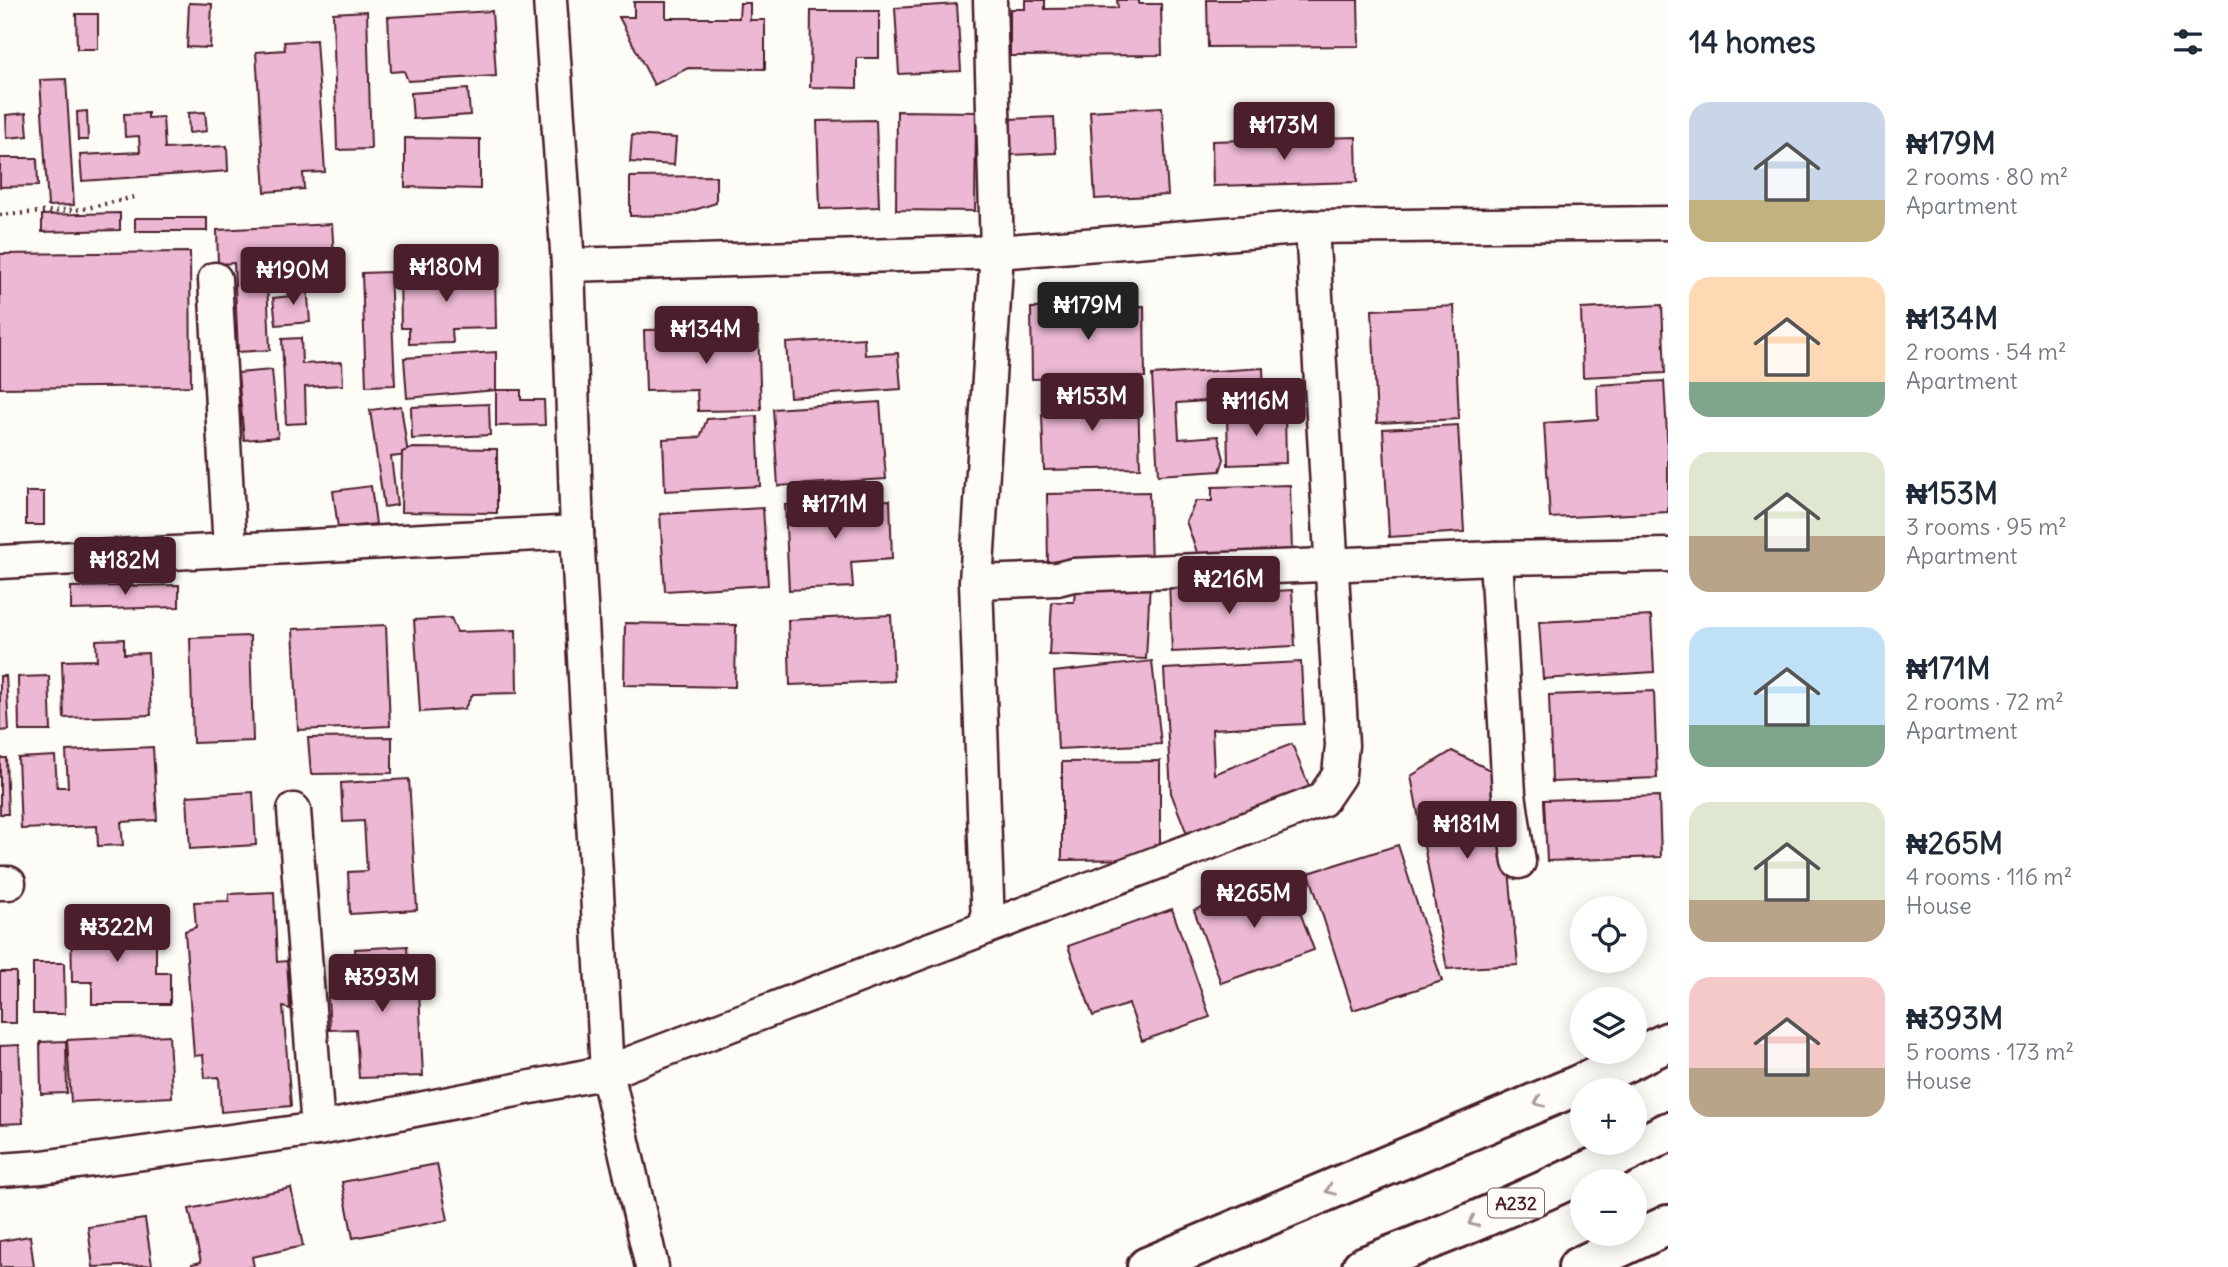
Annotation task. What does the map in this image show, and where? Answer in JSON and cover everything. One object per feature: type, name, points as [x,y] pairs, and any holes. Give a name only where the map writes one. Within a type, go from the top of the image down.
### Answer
[{"type":"main road","points":[[1147,1267],[1578,1085],[1668,1042]]},
{"type":"main road","name":"A232","points":[[1362,1267],[1571,1179],[1668,1132]]},
{"type":"main road","points":[[1578,1267],[1668,1225]]},
{"type":"street","points":[[550,0],[568,265],[577,532],[607,1072],[652,1267]]},
{"type":"street","points":[[988,926],[976,582],[997,252],[990,0]]},
{"type":"street","points":[[568,265],[997,252],[1312,227],[1668,223]]},
{"type":"street","points":[[0,1170],[56,1166],[318,1129],[607,1072],[1322,800],[1339,775],[1342,745],[1312,227]]},
{"type":"street","points":[[215,279],[230,550]]},
{"type":"street","points":[[0,562],[577,532]]},
{"type":"street","points":[[976,582],[1057,579],[1073,575],[1496,558],[1668,555]]},
{"type":"street","points":[[1496,558],[1509,794],[1519,862]]},
{"type":"street","points":[[294,810],[318,1129]]},
{"type":"path","points":[[0,215],[83,209],[135,197]]},
{"type":"building","points":[[1025,0],[1045,0],[1045,9],[1118,8],[1117,0],[1161,4],[1162,55],[1010,56],[1010,9],[1025,9]]},
{"type":"building","points":[[1207,0],[1358,0],[1359,46],[1208,47]]},
{"type":"building","points":[[634,2],[666,2],[666,18],[739,18],[740,3],[750,3],[750,20],[765,20],[765,69],[688,68],[654,85],[619,17],[634,17]]},
{"type":"building","points":[[189,3],[212,4],[210,48],[187,47]]},
{"type":"building","points":[[957,4],[961,71],[899,74],[895,8]]},
{"type":"building","points":[[367,11],[371,149],[337,150],[333,13]]},
{"type":"building","points":[[492,11],[496,76],[408,81],[404,71],[391,72],[388,17]]},
{"type":"building","points":[[811,11],[879,11],[879,58],[857,58],[857,88],[810,87]]},
{"type":"building","points":[[76,14],[98,14],[98,49],[77,49]]},
{"type":"building","points":[[316,40],[325,172],[303,173],[304,189],[265,192],[256,52],[285,50],[284,42]]},
{"type":"building","points":[[66,79],[74,205],[48,206],[40,80]]},
{"type":"building","points":[[468,89],[470,115],[413,119],[411,93]]},
{"type":"building","points":[[1162,107],[1168,195],[1095,199],[1090,111]]},
{"type":"building","points":[[87,111],[88,140],[78,140],[77,112]]},
{"type":"building","points":[[897,111],[976,112],[975,211],[896,210]]},
{"type":"building","points":[[205,112],[207,131],[189,133],[188,113]]},
{"type":"building","points":[[26,113],[28,136],[7,138],[6,115]]},
{"type":"building","points":[[148,113],[148,118],[163,117],[165,149],[227,146],[228,171],[82,181],[80,155],[140,152],[139,136],[125,137],[124,114]]},
{"type":"building","points":[[1054,117],[1056,153],[1010,155],[1009,119]]},
{"type":"building","points":[[876,120],[879,207],[820,209],[817,121]]},
{"type":"building","points":[[632,135],[676,138],[674,165],[630,162]]},
{"type":"building","points":[[1356,137],[1357,182],[1213,186],[1212,141]]},
{"type":"building","points":[[405,138],[480,139],[480,189],[405,187]]},
{"type":"building","points":[[0,158],[37,158],[38,186],[0,187]]},
{"type":"building","points":[[716,176],[716,203],[679,215],[630,216],[630,177]]},
{"type":"building","points":[[120,213],[120,230],[42,232],[42,215]]},
{"type":"building","points":[[135,218],[207,218],[207,231],[135,231]]},
{"type":"building","points":[[332,224],[334,257],[267,260],[302,259],[303,278],[267,280],[270,350],[238,352],[234,263],[218,264],[217,230]]},
{"type":"building","points":[[190,252],[191,386],[0,388],[0,254]]},
{"type":"building","points":[[495,270],[496,328],[452,329],[453,343],[409,344],[409,328],[401,328],[400,272]]},
{"type":"building","points":[[390,272],[395,385],[366,386],[362,273]]},
{"type":"building","points":[[307,285],[310,322],[276,325],[273,298],[291,296],[290,287]]},
{"type":"building","points":[[1662,305],[1665,373],[1583,377],[1581,309]]},
{"type":"building","points":[[1144,306],[1145,377],[1032,379],[1031,308]]},
{"type":"building","points":[[1454,306],[1459,419],[1377,423],[1372,310]]},
{"type":"building","points":[[758,328],[761,410],[698,411],[697,390],[646,391],[644,330]]},
{"type":"building","points":[[301,338],[302,364],[342,362],[343,385],[305,387],[306,423],[286,424],[282,339]]},
{"type":"building","points":[[864,338],[865,355],[898,353],[901,389],[790,397],[786,343]]},
{"type":"building","points":[[496,352],[496,390],[407,398],[404,358]]},
{"type":"building","points":[[1263,368],[1264,397],[1177,403],[1179,439],[1218,436],[1224,459],[1220,471],[1158,475],[1152,375]]},
{"type":"building","points":[[272,370],[278,437],[244,440],[238,373]]},
{"type":"building","points":[[1664,381],[1668,512],[1550,518],[1544,423],[1598,419],[1597,385]]},
{"type":"building","points":[[496,390],[521,390],[521,400],[544,400],[545,425],[496,426]]},
{"type":"building","points":[[1138,394],[1140,468],[1044,470],[1042,414],[1057,414],[1056,395]]},
{"type":"building","points":[[880,402],[886,479],[778,486],[773,409]]},
{"type":"building","points":[[489,404],[490,435],[412,439],[411,407]]},
{"type":"building","points":[[401,406],[408,455],[391,457],[397,505],[384,507],[370,410]]},
{"type":"building","points":[[1285,411],[1286,463],[1228,465],[1227,413]]},
{"type":"building","points":[[757,416],[760,486],[665,491],[663,439],[700,437],[707,419]]},
{"type":"building","points":[[1458,425],[1464,532],[1389,537],[1383,429]]},
{"type":"building","points":[[413,448],[497,449],[497,513],[401,512],[402,452]]},
{"type":"building","points":[[1290,485],[1292,554],[1198,555],[1186,521],[1196,501],[1212,501],[1212,487]]},
{"type":"building","points":[[371,486],[376,524],[338,528],[333,491]]},
{"type":"building","points":[[26,492],[44,492],[44,525],[26,525]]},
{"type":"building","points":[[1149,492],[1151,567],[1048,569],[1047,494]]},
{"type":"building","points":[[890,500],[892,559],[851,562],[853,587],[789,590],[785,505]]},
{"type":"building","points":[[763,508],[768,585],[665,591],[660,514]]},
{"type":"building","points":[[1076,578],[1150,582],[1146,659],[1049,655],[1052,602],[1074,602]]},
{"type":"building","points":[[1251,578],[1257,592],[1292,590],[1295,646],[1172,652],[1169,582]]},
{"type":"building","points":[[179,585],[179,607],[71,610],[71,587]]},
{"type":"building","points":[[891,615],[894,681],[790,685],[788,620]]},
{"type":"building","points":[[1651,616],[1654,672],[1543,679],[1539,622]]},
{"type":"building","points":[[451,618],[457,632],[516,630],[517,693],[473,694],[464,709],[420,712],[414,620]]},
{"type":"building","points":[[625,623],[736,625],[735,687],[624,685]]},
{"type":"building","points":[[386,625],[390,726],[298,730],[293,629]]},
{"type":"building","points":[[250,636],[253,741],[193,743],[190,638]]},
{"type":"building","points":[[124,639],[124,654],[148,653],[151,715],[64,718],[62,661],[97,660],[96,640]]},
{"type":"building","points":[[1152,661],[1161,744],[1058,749],[1054,672]]},
{"type":"building","points":[[1301,662],[1304,724],[1212,729],[1214,774],[1292,744],[1313,796],[1191,844],[1171,793],[1164,669]]},
{"type":"building","points":[[0,676],[6,676],[9,730],[0,731]]},
{"type":"building","points":[[49,676],[51,731],[19,731],[18,677]]},
{"type":"building","points":[[1654,691],[1657,778],[1552,782],[1549,695]]},
{"type":"building","points":[[392,737],[392,773],[311,774],[308,738]]},
{"type":"building","points":[[153,747],[157,820],[121,822],[123,845],[98,846],[97,826],[21,829],[18,758],[55,756],[57,787],[68,787],[66,751]]},
{"type":"building","points":[[1452,751],[1500,775],[1518,965],[1447,969],[1411,776]]},
{"type":"building","points":[[0,758],[6,758],[8,814],[0,814]]},
{"type":"building","points":[[1160,761],[1160,859],[1062,860],[1062,762]]},
{"type":"building","points":[[409,779],[417,910],[350,914],[348,872],[367,871],[364,821],[343,822],[341,783]]},
{"type":"building","points":[[253,792],[256,845],[190,849],[187,796]]},
{"type":"building","points":[[1659,796],[1661,857],[1547,861],[1544,800]]},
{"type":"building","points":[[1398,845],[1442,981],[1353,1010],[1309,873]]},
{"type":"building","points":[[1287,877],[1314,950],[1221,983],[1194,910]]},
{"type":"building","points":[[274,892],[277,962],[287,961],[290,1009],[283,1007],[291,1106],[221,1112],[219,1077],[205,1078],[203,1055],[194,1056],[185,931],[196,927],[194,902],[229,901],[229,894]]},
{"type":"building","points":[[1172,909],[1210,1017],[1142,1041],[1129,1004],[1093,1016],[1068,946]]},
{"type":"building","points":[[71,921],[138,921],[138,940],[156,940],[156,973],[170,973],[170,1004],[92,1004],[92,982],[72,982]]},
{"type":"building","points":[[407,946],[409,992],[419,991],[423,1076],[359,1078],[356,1029],[330,1030],[328,997],[349,996],[348,969],[356,965],[355,949]]},
{"type":"building","points":[[33,963],[64,963],[65,1014],[33,1014]]},
{"type":"building","points":[[0,972],[16,972],[16,1023],[0,1023]]},
{"type":"building","points":[[169,1035],[172,1097],[71,1102],[67,1040]]},
{"type":"building","points":[[66,1041],[67,1093],[41,1094],[40,1042]]},
{"type":"building","points":[[19,1045],[23,1123],[0,1124],[0,1046]]},
{"type":"building","points":[[437,1164],[448,1220],[353,1238],[342,1182]]},
{"type":"building","points":[[291,1188],[303,1246],[252,1257],[254,1267],[192,1267],[192,1264],[201,1262],[189,1209]]},
{"type":"building","points":[[145,1219],[152,1265],[93,1267],[88,1227]]},
{"type":"building","points":[[30,1236],[34,1267],[0,1267],[0,1241]]}]
